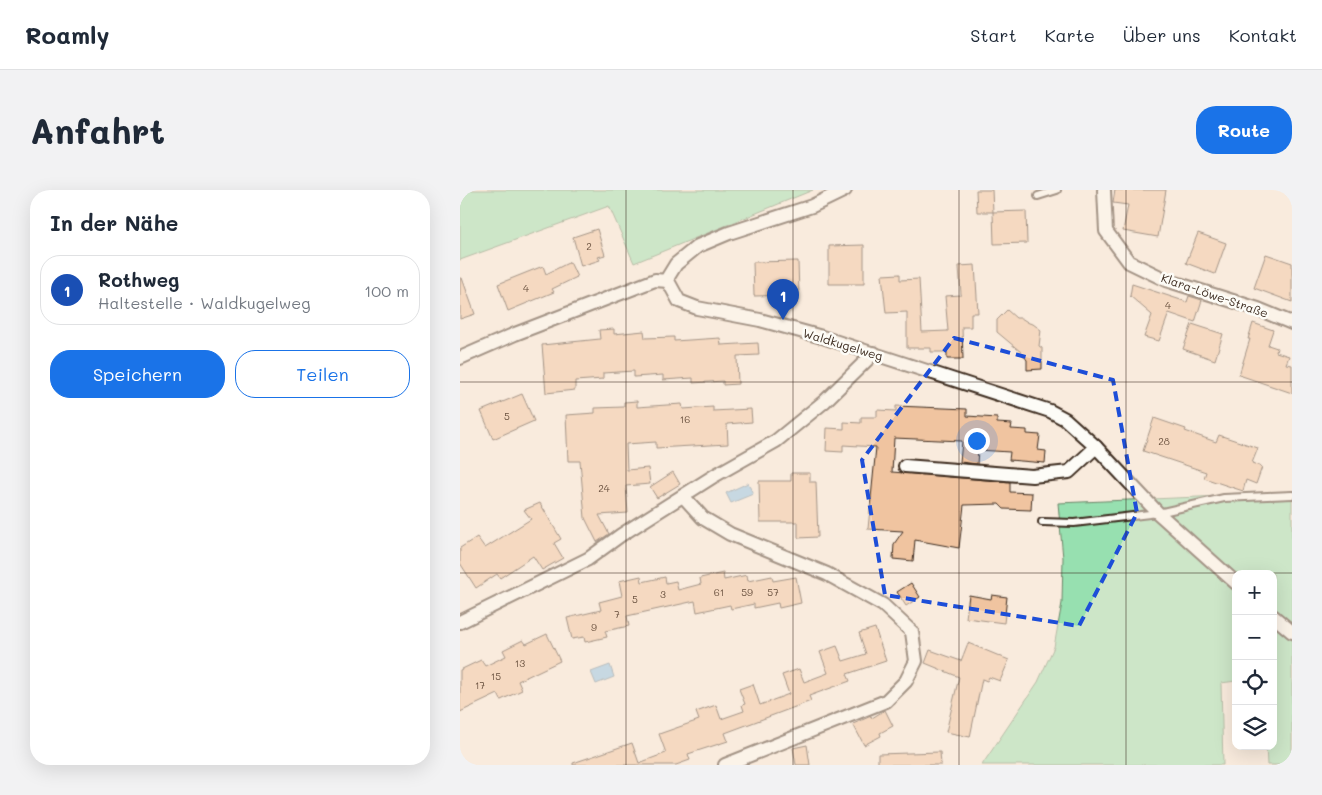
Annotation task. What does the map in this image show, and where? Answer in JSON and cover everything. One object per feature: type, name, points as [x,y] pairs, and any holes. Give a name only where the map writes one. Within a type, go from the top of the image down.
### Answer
[{"type":"street","points":[[460,358],[515,334],[655,280],[668,281],[668,277],[676,264],[698,246],[729,233],[812,206],[845,190]]},
{"type":"street","name":"Klara-Löwe-Straße","points":[[1104,190],[1106,231],[1129,262],[1166,280],[1292,323]]},
{"type":"street","name":"Waldkugelweg","points":[[668,281],[679,301],[697,308],[760,320],[874,353],[1050,411],[1065,419],[1096,447],[1158,513],[1232,579]]},
{"type":"street","points":[[460,622],[588,559],[621,535],[714,476],[776,441],[825,401],[874,353]]},
{"type":"street","points":[[905,466],[1032,476],[1069,472],[1096,447]]},
{"type":"street","points":[[683,496],[703,518],[730,534],[827,574],[883,604],[912,632],[916,661],[906,681],[886,701],[724,765]]},
{"type":"street","points":[[1277,619],[1292,632]]},
{"type":"lane","points":[[1038,196],[1057,190]]},
{"type":"lane","points":[[1042,522],[1074,523],[1158,513],[1224,498],[1292,495]]},
{"type":"highlighted area","points":[[954,338],[1113,380],[1137,513],[1079,626],[885,595],[862,460]]},
{"type":"green space","points":[[460,190],[813,190],[634,263],[609,206],[460,260]]},
{"type":"green space","points":[[1292,493],[1292,632],[1277,619],[1277,570],[1232,570],[1232,682],[1221,683],[1223,765],[982,765],[1038,682],[1054,647],[1062,603],[1063,558],[1058,503]]},
{"type":"green space","points":[[1277,625],[1292,639],[1292,765],[1267,765],[1266,750],[1277,750]]},
{"type":"water","points":[[748,483],[753,494],[731,503],[726,493]]},
{"type":"water","points":[[610,665],[614,677],[596,684],[591,672]]},
{"type":"building","points":[[976,190],[992,190],[993,212],[977,212]]},
{"type":"building","points":[[1115,190],[1166,190],[1158,237],[1123,231],[1128,205],[1113,203]]},
{"type":"building","points":[[1026,211],[1027,243],[994,244],[993,212]]},
{"type":"building","points":[[597,229],[605,255],[598,257],[600,260],[581,266],[573,237]]},
{"type":"building","points":[[1198,233],[1226,243],[1215,274],[1186,263]]},
{"type":"building","points":[[864,245],[864,284],[829,284],[829,246]]},
{"type":"building","points":[[1266,254],[1292,263],[1292,302],[1254,288]]},
{"type":"building","points":[[798,261],[799,295],[754,296],[753,262]]},
{"type":"building","points":[[570,262],[577,277],[552,289],[554,292],[508,311],[498,284],[543,266],[546,274]]},
{"type":"building","points":[[975,265],[978,313],[971,313],[971,327],[962,327],[963,359],[947,359],[947,352],[931,352],[931,348],[907,348],[907,312],[886,313],[882,275],[900,274],[900,280],[919,279],[922,332],[948,331],[945,296],[961,295],[959,266]]},
{"type":"building","points":[[460,278],[462,278],[475,314],[460,319]]},
{"type":"building","points":[[1132,284],[1187,302],[1189,296],[1202,300],[1195,322],[1169,313],[1159,341],[1144,337],[1152,315],[1130,296]]},
{"type":"building","points":[[1007,310],[1016,318],[1021,318],[1041,330],[1039,346],[1042,348],[1042,369],[1027,370],[1027,360],[1021,352],[997,332],[997,320]]},
{"type":"building","points":[[1253,323],[1273,330],[1268,345],[1277,348],[1276,352],[1289,356],[1286,364],[1292,365],[1292,393],[1239,375]]},
{"type":"building","points":[[1192,324],[1223,334],[1215,360],[1183,349]]},
{"type":"building","points":[[614,329],[614,334],[644,331],[645,338],[674,337],[674,341],[720,338],[721,345],[758,343],[759,355],[737,356],[738,384],[723,385],[723,381],[693,383],[693,378],[663,380],[663,375],[634,377],[634,371],[603,373],[603,379],[575,381],[575,390],[546,393],[542,345],[600,339],[599,330]]},
{"type":"building","points":[[522,394],[534,421],[493,439],[481,411]]},
{"type":"building","points":[[637,401],[637,407],[682,404],[683,409],[713,407],[713,411],[751,409],[752,422],[727,424],[728,444],[656,448],[656,442],[626,444],[627,470],[648,468],[650,484],[626,486],[628,513],[599,515],[609,534],[597,542],[585,518],[580,461],[568,461],[566,415],[595,413],[595,408],[624,407],[624,402]]},
{"type":"building","points":[[896,406],[967,409],[967,416],[997,418],[997,423],[1012,424],[1011,429],[1027,430],[1027,434],[1040,435],[1038,450],[1046,451],[1045,463],[1009,460],[1010,452],[978,450],[977,464],[960,462],[962,441],[894,438],[892,472],[1010,482],[1010,492],[1032,493],[1031,510],[1004,509],[999,504],[964,505],[959,548],[915,540],[913,561],[893,559],[894,544],[903,531],[868,529],[876,447],[843,445],[843,452],[826,451],[827,428],[844,429],[844,422],[861,423],[861,417],[877,417],[877,410],[896,411]]},
{"type":"building","points":[[1154,418],[1216,442],[1219,435],[1258,448],[1252,463],[1262,467],[1256,484],[1246,480],[1243,491],[1204,478],[1206,472],[1143,451]]},
{"type":"building","points":[[673,472],[680,484],[657,498],[650,487]]},
{"type":"building","points":[[791,473],[810,473],[810,482],[816,482],[818,537],[798,538],[798,522],[760,522],[759,481],[791,481]]},
{"type":"building","points":[[540,503],[561,539],[554,543],[563,558],[542,570],[533,556],[500,578],[497,574],[476,588],[460,563],[460,548],[477,537],[485,548],[531,519],[524,510]]},
{"type":"building","points":[[723,573],[724,580],[747,575],[748,581],[772,576],[773,581],[796,577],[801,603],[779,608],[778,603],[754,608],[754,604],[731,609],[730,605],[697,612],[695,601],[627,616],[629,626],[605,631],[607,637],[585,642],[584,637],[572,639],[567,618],[601,610],[599,602],[622,596],[619,581],[641,576],[642,582],[665,577],[666,583],[676,581],[678,590],[701,584],[700,578]]},
{"type":"building","points":[[911,583],[920,597],[906,606],[897,592]]},
{"type":"building","points":[[969,595],[991,599],[992,595],[1007,597],[1004,623],[966,618]]},
{"type":"building","points":[[875,628],[886,661],[847,674],[850,681],[809,696],[811,701],[725,733],[728,741],[688,754],[690,760],[676,765],[573,765],[573,763],[632,743],[639,763],[666,753],[659,734],[699,720],[696,712],[716,705],[721,719],[744,711],[742,705],[745,704],[739,689],[753,684],[760,705],[789,694],[782,675],[799,669],[804,682],[828,673],[820,652],[837,646],[843,661],[866,654],[859,633]]},
{"type":"building","points":[[547,634],[560,661],[518,681],[522,690],[501,700],[498,694],[460,712],[460,670],[481,660],[485,666],[506,656],[503,650],[523,640],[526,644]]},
{"type":"building","points":[[968,643],[1009,660],[1000,681],[989,677],[987,681],[982,679],[970,737],[946,732],[959,677],[925,663],[930,650],[961,661]]},
{"type":"building","points":[[885,710],[893,726],[880,733],[881,736],[864,745],[853,724],[871,716],[872,718]]},
{"type":"building","points":[[807,745],[810,765],[796,765],[793,748]]},
{"type":"building","points":[[940,752],[941,765],[878,765],[878,754]]},
{"type":"place","name":"Rothweg","points":[[783,320]]}]
